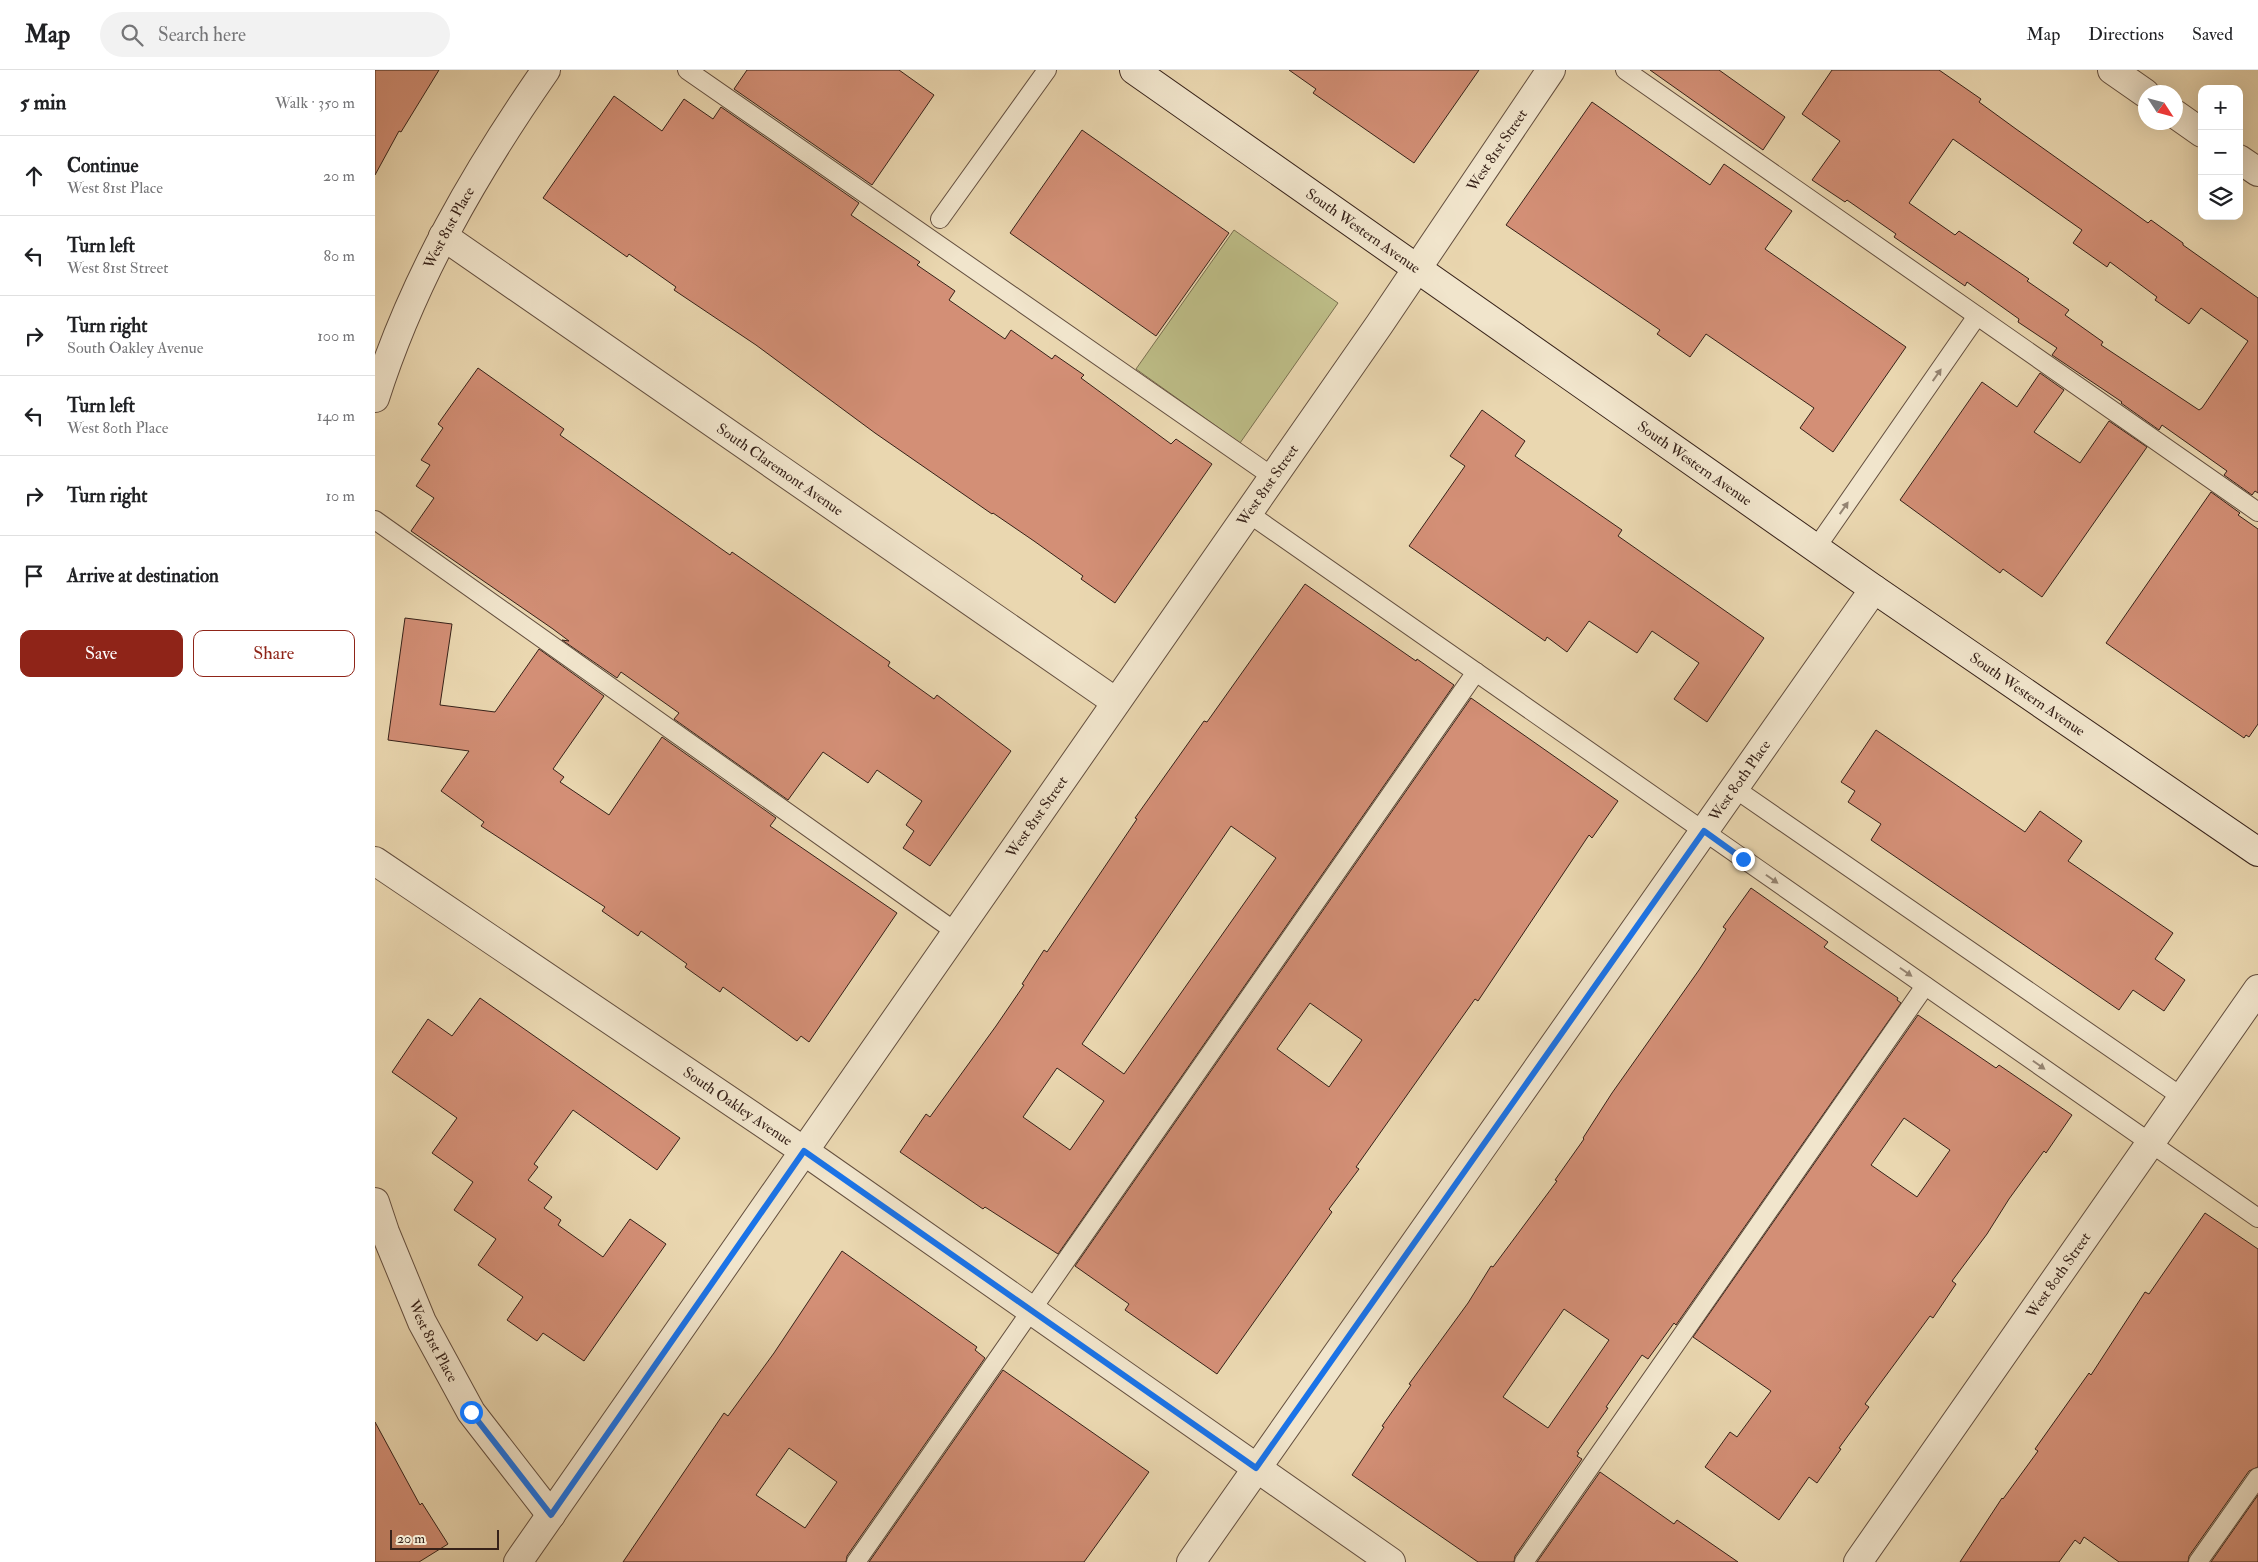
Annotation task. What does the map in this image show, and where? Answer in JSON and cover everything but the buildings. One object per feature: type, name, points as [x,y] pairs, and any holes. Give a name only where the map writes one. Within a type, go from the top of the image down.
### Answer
[{"type":"street","name":"West 81st Place","points":[[375,398],[407,309],[443,236],[501,134],[546,70]]},
{"type":"street","name":"South Western Avenue","points":[[1134,70],[1874,589],[2258,852]]},
{"type":"street","name":"West 81st Street","points":[[518,1562],[1273,477],[1551,70]]},
{"type":"street","points":[[2112,70],[2138,88]]},
{"type":"street","points":[[2183,120],[2198,130]]},
{"type":"street","points":[[2243,162],[2258,172]]},
{"type":"street","name":"South Claremont Avenue","points":[[443,236],[1116,702]]},
{"type":"street","name":"West 80th Place","points":[[1191,1562],[1874,589]]},
{"type":"street","name":"South Oakley Avenue","points":[[375,861],[804,1151],[1391,1562]]},
{"type":"street","name":"West 80th Street","points":[[1858,1562],[2258,989]]},
{"type":"street","name":"West 81st Place","points":[[375,1202],[385,1232],[422,1322],[471,1412],[551,1515]]},
{"type":"lane","points":[[687,70],[1273,477]]},
{"type":"lane","points":[[940,219],[1047,70]]},
{"type":"lane","points":[[1625,70],[2258,512]]},
{"type":"lane","points":[[1816,548],[1977,316]]},
{"type":"lane","points":[[1248,513],[2258,1218]]},
{"type":"lane","points":[[375,520],[955,932]]},
{"type":"lane","points":[[856,1562],[1476,672]]},
{"type":"lane","points":[[1734,788],[2182,1097]]},
{"type":"lane","points":[[1524,1562],[1925,986]]},
{"type":"lane","points":[[2199,1562],[2258,1477]]},
{"type":"green space","points":[[1234,230],[1338,303],[1240,443],[1136,369]]},
{"type":"route","points":[[471,1412],[525,1479],[551,1515],[804,1151],[1256,1468],[1704,831],[1743,859]]}]
